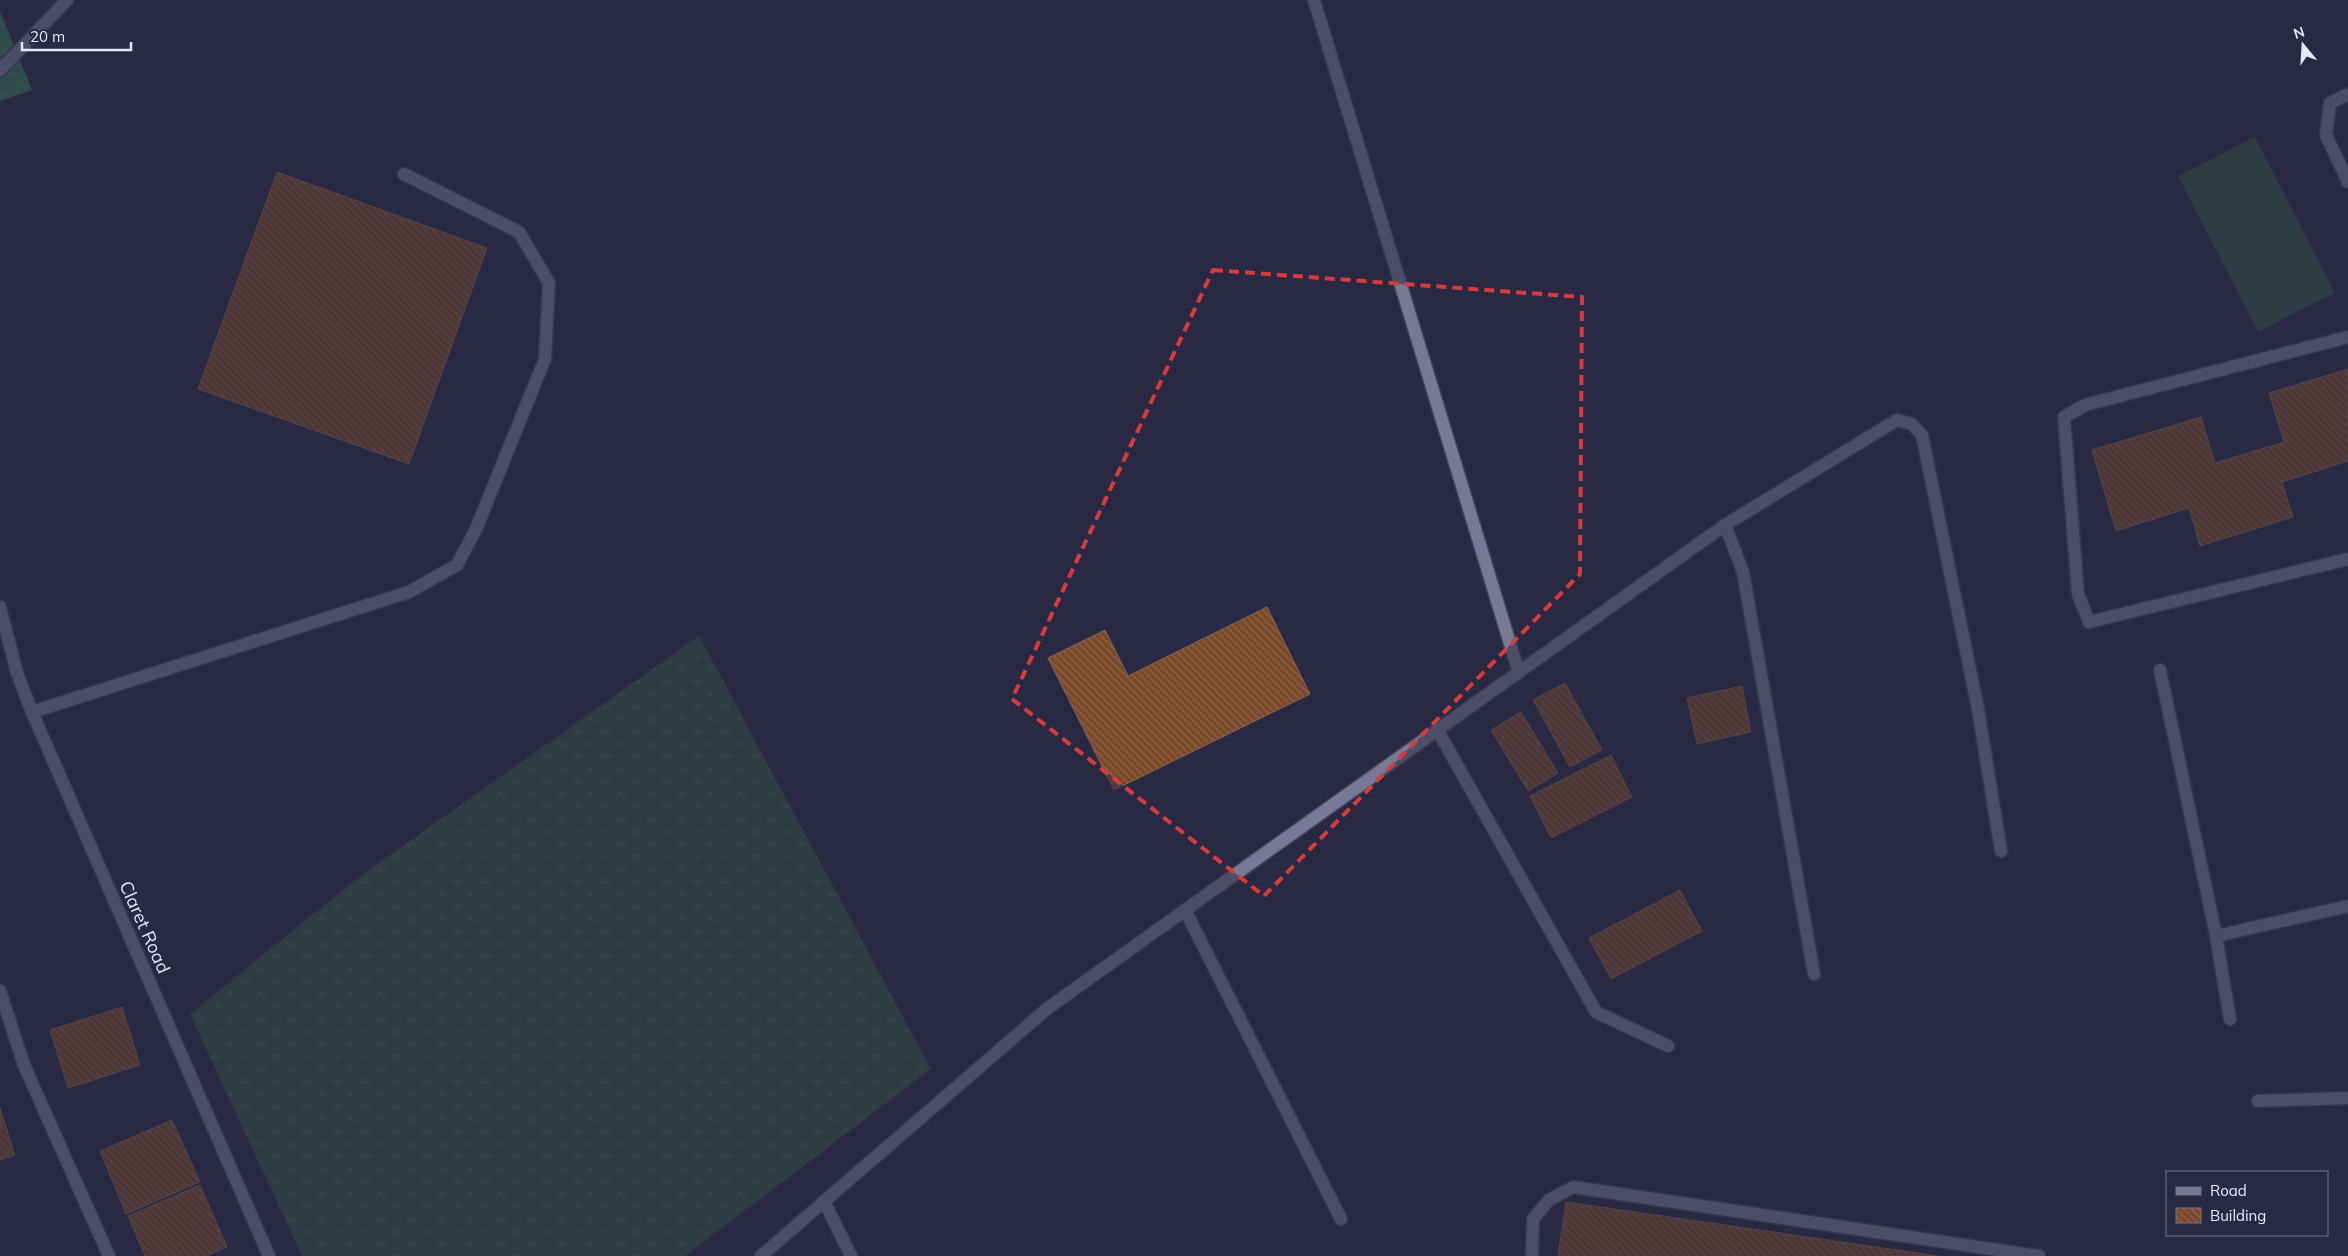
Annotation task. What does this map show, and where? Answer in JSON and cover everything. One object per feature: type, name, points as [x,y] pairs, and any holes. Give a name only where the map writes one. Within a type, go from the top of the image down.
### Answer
[{"type":"street","points":[[0,70],[67,0]]},
{"type":"street","points":[[1314,0],[1520,673]]},
{"type":"street","points":[[2348,94],[2330,103],[2326,135],[2348,182]]},
{"type":"street","points":[[32,712],[409,592],[457,565],[476,529],[545,359],[549,283],[519,232],[404,174]]},
{"type":"street","points":[[2348,338],[2085,405],[2064,417],[2078,594],[2089,622],[2348,559]]},
{"type":"street","points":[[761,1256],[1048,1008],[1725,525],[1897,420],[1912,424],[1922,435],[1978,709],[2001,851]]},
{"type":"street","points":[[1725,525],[1743,572],[1814,974]]},
{"type":"street","name":"Claret Road","points":[[0,607],[17,673],[32,712],[269,1256]]},
{"type":"street","points":[[2160,670],[2216,936],[2230,1019]]},
{"type":"street","points":[[1438,731],[1596,1012],[1668,1046]]},
{"type":"street","points":[[2216,936],[2348,906]]},
{"type":"street","points":[[1185,910],[1341,1219]]},
{"type":"street","points":[[0,990],[24,1065],[109,1256]]},
{"type":"street","points":[[2258,1101],[2348,1098]]},
{"type":"street","points":[[1532,1256],[1534,1219],[1549,1200],[1573,1187],[2039,1256]]},
{"type":"street","points":[[824,1201],[851,1256]]},
{"type":"highlighted area","points":[[1213,270],[1582,297],[1580,574],[1264,896],[1012,699]]},
{"type":"green space","points":[[0,11],[32,90],[0,101]]},
{"type":"green space","points":[[2255,137],[2335,293],[2258,332],[2178,176]]},
{"type":"green space","points":[[699,636],[931,1069],[685,1256],[302,1256],[190,1014],[359,877]]},
{"type":"building","points":[[277,172],[487,248],[409,464],[198,389]]},
{"type":"building","points":[[2348,369],[2348,461],[2282,482],[2293,517],[2200,546],[2189,508],[2116,531],[2092,450],[2201,417],[2215,463],[2284,442],[2269,393]]},
{"type":"building","points":[[1267,607],[1310,694],[1114,790],[1048,658],[1105,630],[1128,676]]},
{"type":"building","points":[[1565,683],[1602,750],[1570,767],[1533,700]]},
{"type":"building","points":[[1742,686],[1751,732],[1697,744],[1687,698]]},
{"type":"building","points":[[1521,712],[1558,773],[1528,791],[1491,730]]},
{"type":"building","points":[[1611,755],[1632,797],[1551,838],[1530,796]]},
{"type":"building","points":[[1680,890],[1702,931],[1611,979],[1589,938]]},
{"type":"building","points":[[122,1007],[140,1065],[68,1088],[50,1030]]},
{"type":"building","points":[[0,1108],[15,1155],[0,1160]]},
{"type":"building","points":[[172,1120],[200,1182],[126,1214],[100,1151]]},
{"type":"building","points":[[200,1185],[227,1247],[206,1256],[145,1256],[128,1216]]},
{"type":"building","points":[[1566,1202],[1938,1256],[1558,1256]]}]
